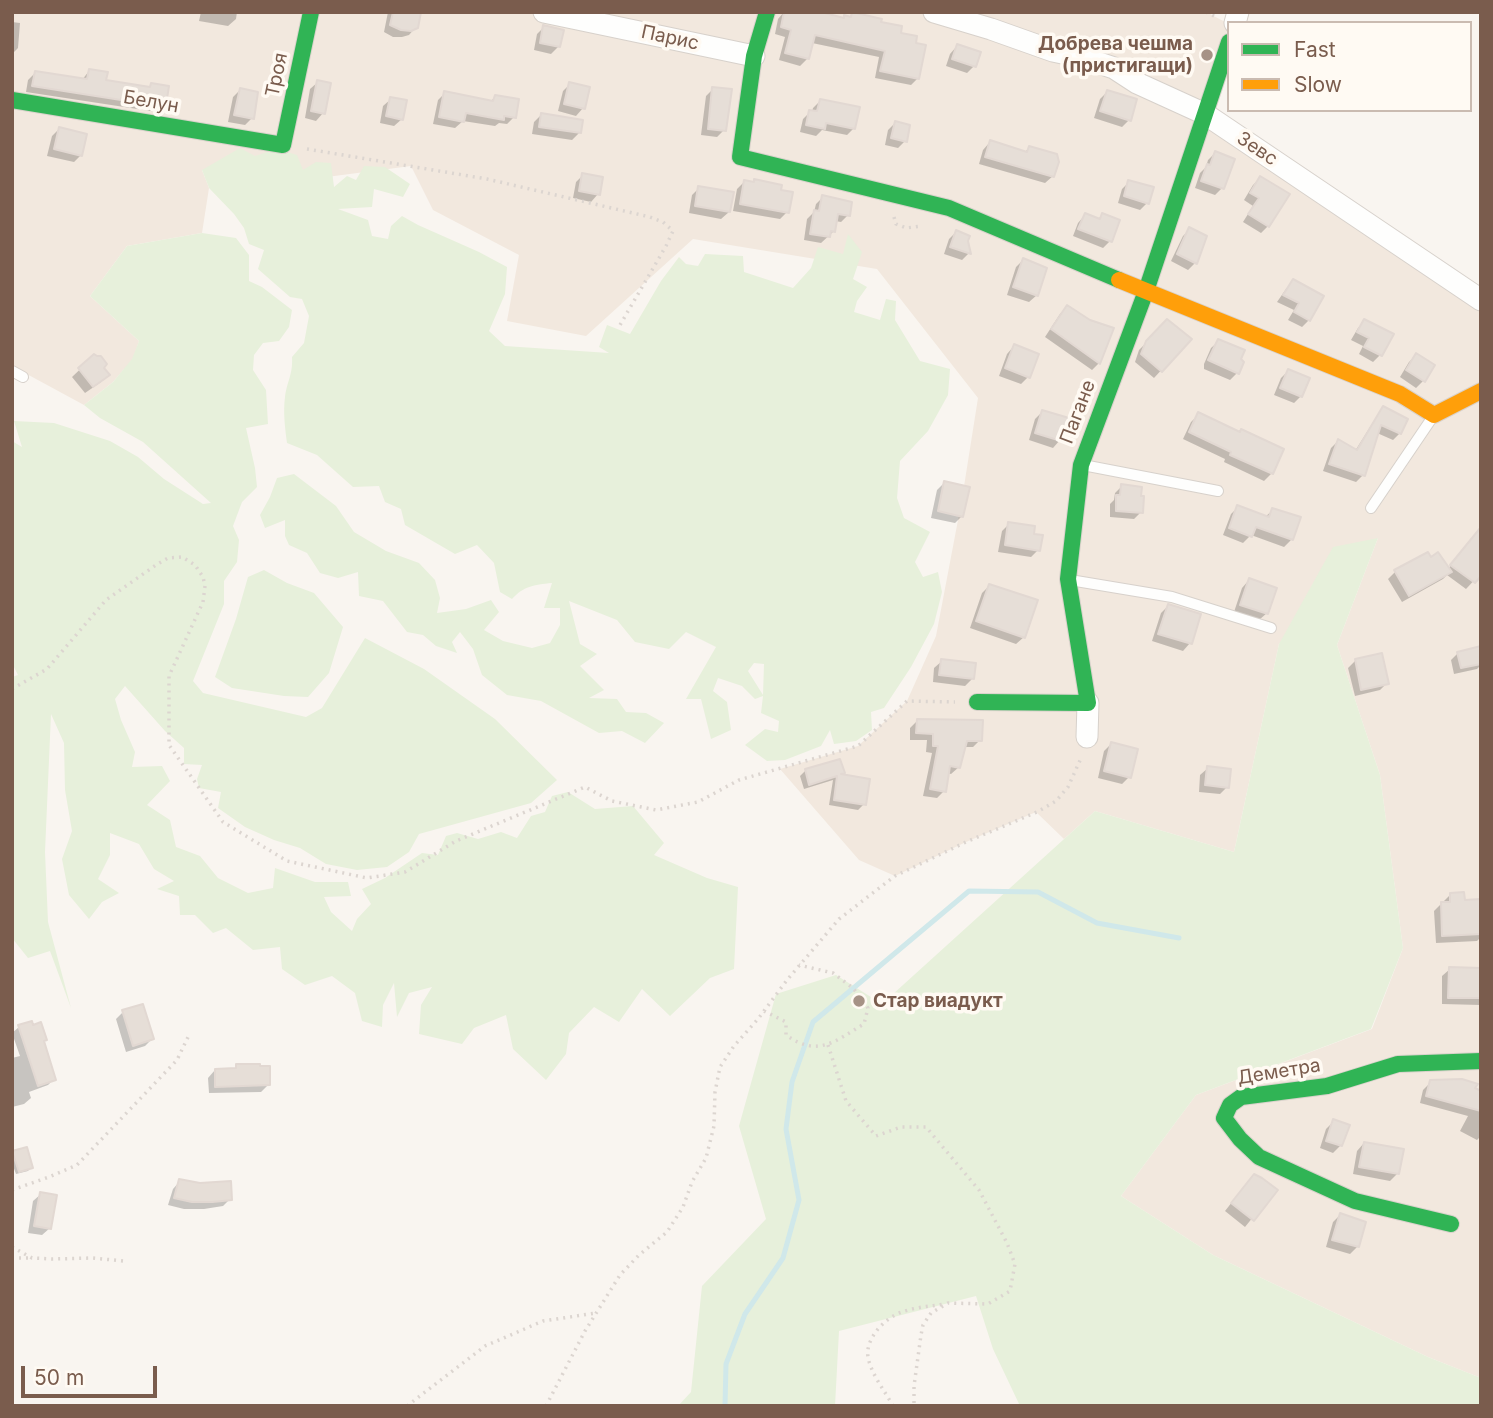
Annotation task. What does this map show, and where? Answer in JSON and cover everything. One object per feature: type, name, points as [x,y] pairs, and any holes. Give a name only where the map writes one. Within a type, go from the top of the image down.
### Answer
[{"type":"street","name":"Троя","points":[[283,145],[311,12]]},
{"type":"street","name":"Парис","points":[[544,12],[754,56]]},
{"type":"street","points":[[767,12],[754,56],[740,157],[949,208],[1400,394],[1434,415],[1481,391]]},
{"type":"street","name":"Зевс","points":[[934,12],[1114,68],[1137,83],[1205,114],[1481,300]]},
{"type":"street","points":[[970,12],[991,29]]},
{"type":"street","name":"Пагане","points":[[1088,703],[1068,579],[1081,465],[1146,291],[1227,48]]},
{"type":"street","name":"Белун","points":[[12,100],[283,145]]},
{"type":"street","points":[[977,702],[1088,703],[1087,737]]},
{"type":"street","name":"Деметра","points":[[1451,1224],[1355,1201],[1259,1157],[1250,1151],[1224,1118],[1233,1100],[1241,1097],[1327,1086],[1398,1064],[1481,1061]]},
{"type":"lane","points":[[12,371],[23,377]]},
{"type":"lane","points":[[1371,508],[1434,415]]},
{"type":"lane","points":[[1081,465],[1218,491]]},
{"type":"lane","points":[[1068,579],[1172,597],[1271,628]]},
{"type":"path","points":[[283,145],[487,179],[663,222],[673,231],[620,325]]},
{"type":"path","points":[[12,689],[47,669],[106,600],[168,558],[182,557],[195,565],[205,586],[203,602],[169,677],[169,745],[223,822],[287,861],[367,878],[405,873],[456,841],[585,787],[612,802],[656,810],[698,802],[739,780],[858,747],[907,701],[977,702]]},
{"type":"path","points":[[546,1406],[585,1331],[620,1275],[667,1232],[683,1208],[692,1182],[706,1158],[714,1126],[715,1092],[720,1067],[787,979],[839,919],[895,876],[1056,801],[1068,787],[1087,737]]},
{"type":"path","points":[[764,1011],[786,1022],[786,1035],[794,1041],[817,1047],[828,1045],[864,1024],[868,1008],[853,988],[833,973],[799,965]]},
{"type":"path","points":[[12,1190],[78,1165],[177,1060],[189,1035]]},
{"type":"path","points":[[828,1045],[846,1101],[876,1136],[901,1127],[926,1127],[979,1190],[1015,1264],[1010,1291],[988,1304],[948,1303],[898,1312],[871,1337],[867,1355],[893,1406]]},
{"type":"path","points":[[12,1247],[33,1258]]},
{"type":"path","points":[[12,1258],[92,1258],[124,1261]]},
{"type":"path","points":[[914,1406],[914,1386],[923,1325],[931,1312],[948,1303]]},
{"type":"path","points":[[407,1406],[485,1346],[543,1321],[596,1313]]},
{"type":"shaded area","points":[[12,12],[1206,12],[1227,23],[1205,114],[1481,300],[1481,1378],[1428,1357],[1213,1255],[1121,1196],[1196,1095],[1372,1029],[1403,948],[1380,775],[1337,645],[1378,538],[1279,644],[1234,852],[1095,811],[1064,839],[1036,812],[895,876],[859,860],[780,769],[858,746],[907,701],[936,636],[978,398],[877,269],[693,239],[586,336],[507,321],[519,255],[433,210],[411,166],[296,181],[202,170],[209,188],[202,233],[127,246],[90,296],[139,341],[133,359],[113,382],[84,405],[12,366]]},
{"type":"green space","points":[[240,148],[255,156],[277,149],[297,155],[303,170],[316,162],[331,163],[334,187],[347,176],[356,180],[364,166],[385,167],[410,184],[403,197],[374,189],[372,207],[338,209],[368,220],[372,236],[388,239],[391,226],[402,216],[507,267],[505,294],[489,331],[505,346],[609,353],[599,347],[607,325],[630,334],[661,281],[679,257],[686,264],[698,266],[705,254],[743,256],[744,272],[793,288],[811,268],[818,247],[843,254],[848,234],[862,252],[853,279],[867,287],[857,301],[854,312],[880,320],[886,299],[896,301],[895,320],[920,361],[950,369],[948,395],[928,431],[900,461],[897,498],[904,518],[930,532],[915,562],[923,577],[938,572],[942,592],[934,624],[911,667],[884,708],[871,712],[872,730],[856,741],[834,744],[830,730],[821,746],[785,760],[767,761],[745,745],[765,729],[778,732],[779,721],[761,713],[763,696],[755,699],[742,686],[718,678],[713,691],[727,702],[731,730],[711,739],[701,699],[686,699],[716,647],[686,632],[669,649],[635,642],[617,620],[569,601],[580,644],[597,654],[580,666],[604,690],[589,698],[617,699],[626,712],[646,713],[664,723],[645,743],[622,731],[599,733],[541,701],[507,695],[482,675],[473,649],[460,632],[452,642],[457,653],[436,646],[423,635],[407,632],[383,601],[359,596],[358,572],[338,578],[320,573],[307,553],[289,545],[285,536],[285,520],[265,528],[260,515],[277,478],[294,474],[336,506],[354,532],[386,551],[419,563],[435,580],[440,598],[437,613],[466,609],[491,600],[499,612],[484,630],[503,641],[532,648],[550,643],[560,625],[560,608],[544,608],[552,583],[529,587],[512,599],[500,592],[494,563],[477,545],[455,554],[405,525],[401,509],[385,502],[379,486],[353,487],[317,455],[287,443],[284,414],[286,391],[292,357],[304,343],[309,316],[302,299],[290,297],[258,269],[264,250],[249,244],[244,228],[209,188],[202,170]],"holes":[[[754,663],[764,664],[763,695],[748,671]]]},
{"type":"green space","points":[[202,233],[236,238],[249,255],[249,281],[262,287],[292,310],[289,327],[279,341],[263,343],[254,355],[253,370],[266,390],[268,424],[246,428],[257,487],[242,502],[233,526],[239,540],[237,562],[224,581],[224,604],[193,681],[203,693],[306,717],[322,708],[365,638],[424,669],[495,719],[557,780],[531,803],[419,834],[409,852],[387,867],[357,870],[326,864],[300,848],[245,827],[218,808],[221,792],[199,788],[197,779],[202,765],[184,764],[184,748],[125,686],[115,699],[135,752],[132,767],[162,766],[170,781],[147,805],[170,820],[176,847],[200,856],[218,878],[248,893],[273,888],[275,868],[315,882],[348,882],[351,896],[324,897],[331,912],[352,931],[357,919],[371,904],[362,889],[385,878],[422,853],[438,855],[446,836],[457,833],[478,839],[501,832],[517,838],[531,816],[545,812],[552,796],[568,792],[595,809],[633,806],[664,843],[654,855],[707,878],[738,887],[734,969],[710,978],[670,1016],[642,989],[619,1022],[594,1007],[569,1033],[566,1054],[546,1080],[513,1049],[506,1015],[474,1028],[462,1044],[419,1034],[421,1005],[432,987],[409,993],[397,1017],[394,983],[383,1005],[382,1027],[362,1021],[355,993],[332,976],[305,985],[282,969],[280,947],[253,950],[226,928],[213,933],[195,915],[180,915],[179,896],[157,889],[174,881],[154,869],[139,844],[110,833],[110,855],[98,879],[119,893],[102,902],[89,919],[69,895],[62,859],[72,831],[65,790],[64,743],[51,714],[45,852],[48,922],[71,1008],[50,951],[28,958],[12,938],[12,677],[18,675],[12,663],[12,441],[22,447],[14,421],[54,423],[110,441],[138,457],[164,479],[203,504],[211,503],[143,442],[100,418],[84,405],[113,382],[132,359],[139,341],[90,296],[127,246]]},
{"type":"green space","points":[[1378,538],[1337,645],[1380,775],[1403,948],[1371,1029],[1196,1095],[1121,1196],[1213,1255],[1428,1357],[1481,1378],[1481,1406],[1020,1406],[993,1349],[976,1296],[839,1331],[835,1406],[678,1406],[691,1392],[702,1286],[766,1219],[739,1126],[776,994],[836,975],[882,1004],[1095,811],[1234,852],[1279,644],[1333,547]]},
{"type":"green space","points":[[264,570],[287,583],[314,593],[343,627],[329,673],[308,697],[232,688],[215,677],[248,577]]},
{"type":"building","points":[[393,12],[421,12],[418,28],[411,31],[401,30],[390,25]]},
{"type":"building","points":[[784,12],[821,12],[844,18],[844,15],[851,17],[852,12],[902,26],[901,33],[917,36],[916,43],[926,45],[919,79],[880,71],[885,51],[815,35],[809,59],[785,53],[791,30],[781,27]]},
{"type":"building","points":[[543,25],[564,30],[560,47],[540,43]]},
{"type":"building","points":[[957,44],[981,52],[976,67],[952,59]]},
{"type":"building","points":[[89,69],[108,72],[106,80],[150,87],[151,83],[169,86],[166,105],[32,86],[35,71],[87,79]]},
{"type":"building","points":[[317,80],[331,83],[325,114],[311,111]]},
{"type":"building","points":[[569,82],[590,87],[585,109],[564,104]]},
{"type":"building","points":[[712,87],[732,89],[726,131],[708,129]]},
{"type":"building","points":[[240,88],[258,92],[254,119],[234,115]]},
{"type":"building","points":[[1107,90],[1137,99],[1131,121],[1100,111]]},
{"type":"building","points":[[444,91],[493,101],[495,95],[519,99],[516,118],[504,116],[504,120],[466,113],[464,122],[439,117]]},
{"type":"building","points":[[390,97],[407,100],[403,120],[386,116]]},
{"type":"building","points":[[820,99],[860,107],[855,129],[826,123],[825,129],[806,125],[809,110],[817,111]]},
{"type":"building","points":[[541,113],[583,120],[581,133],[539,127]]},
{"type":"building","points":[[895,121],[910,125],[907,142],[891,138]]},
{"type":"building","points":[[59,127],[87,134],[82,156],[54,149]]},
{"type":"building","points":[[990,140],[1027,152],[1029,146],[1057,154],[1059,162],[1054,177],[985,157]]},
{"type":"building","points":[[1215,151],[1235,159],[1224,189],[1201,181]]},
{"type":"building","points":[[582,173],[603,177],[600,195],[579,191]]},
{"type":"building","points":[[1260,176],[1290,194],[1269,227],[1248,214],[1259,198],[1250,193]]},
{"type":"building","points":[[754,179],[782,185],[781,190],[793,192],[789,213],[740,204],[744,180],[754,182]]},
{"type":"building","points":[[1128,180],[1154,187],[1149,204],[1124,196]]},
{"type":"building","points":[[698,186],[734,192],[730,212],[695,206]]},
{"type":"building","points":[[822,195],[852,202],[850,216],[838,214],[835,232],[831,231],[830,237],[810,234],[814,210],[819,211]]},
{"type":"building","points":[[1085,213],[1100,219],[1102,213],[1120,220],[1112,242],[1078,229]]},
{"type":"building","points":[[1189,227],[1207,236],[1197,264],[1177,254]]},
{"type":"building","points":[[956,230],[970,236],[968,241],[971,254],[950,247]]},
{"type":"building","points":[[1023,258],[1047,268],[1038,296],[1013,287]]},
{"type":"building","points":[[1293,279],[1324,296],[1310,321],[1294,312],[1299,303],[1283,295]]},
{"type":"building","points":[[1067,305],[1090,320],[1114,328],[1100,364],[1051,329]]},
{"type":"building","points":[[1167,319],[1192,339],[1162,372],[1141,354],[1146,341]]},
{"type":"building","points":[[1364,319],[1394,334],[1382,356],[1364,347],[1369,338],[1357,332]]},
{"type":"building","points":[[1218,339],[1245,350],[1239,374],[1208,360]]},
{"type":"building","points":[[1014,344],[1039,354],[1030,378],[1005,368]]},
{"type":"building","points":[[1416,353],[1435,365],[1425,382],[1406,370]]},
{"type":"building","points":[[94,354],[101,356],[107,364],[104,368],[110,375],[93,387],[78,368]]},
{"type":"building","points":[[1288,369],[1310,378],[1302,397],[1280,388]]},
{"type":"building","points":[[1383,406],[1408,419],[1401,434],[1381,425],[1365,476],[1329,464],[1338,439],[1357,450]]},
{"type":"building","points":[[1042,410],[1069,418],[1061,441],[1035,433]]},
{"type":"building","points":[[1198,412],[1284,449],[1273,474],[1230,455],[1231,452],[1189,432]]},
{"type":"building","points":[[944,481],[970,487],[963,517],[938,511]]},
{"type":"building","points":[[1121,484],[1142,487],[1143,513],[1116,511],[1116,495],[1120,495]]},
{"type":"building","points":[[1237,505],[1269,517],[1272,508],[1301,517],[1293,540],[1256,527],[1252,537],[1229,528]]},
{"type":"building","points":[[1008,522],[1035,526],[1034,534],[1043,535],[1040,551],[1005,545]]},
{"type":"building","points":[[1481,527],[1481,576],[1475,583],[1450,565]]},
{"type":"building","points":[[1428,552],[1431,557],[1438,552],[1452,572],[1409,596],[1394,570]]},
{"type":"building","points":[[1249,578],[1277,588],[1268,614],[1240,605]]},
{"type":"building","points":[[989,584],[1038,600],[1025,638],[976,621]]},
{"type":"building","points":[[1168,604],[1201,614],[1192,644],[1158,634]]},
{"type":"building","points":[[1481,646],[1481,664],[1461,668],[1457,652]]},
{"type":"building","points":[[1382,653],[1389,684],[1361,690],[1355,659]]},
{"type":"building","points":[[941,659],[976,663],[974,679],[939,675]]},
{"type":"building","points":[[917,719],[983,720],[982,741],[967,741],[960,768],[950,766],[946,792],[930,789],[938,746],[933,746],[933,734],[916,733]]},
{"type":"building","points":[[1111,742],[1138,749],[1131,778],[1104,771]]},
{"type":"building","points":[[840,759],[845,773],[841,774],[870,779],[866,805],[834,800],[837,776],[809,785],[805,769]]},
{"type":"building","points":[[1207,766],[1231,769],[1229,788],[1205,785]]},
{"type":"building","points":[[1464,892],[1465,900],[1481,899],[1481,934],[1442,936],[1441,902],[1450,902],[1450,893]]},
{"type":"building","points":[[1449,967],[1481,968],[1481,998],[1448,998]]},
{"type":"building","points":[[143,1004],[154,1039],[133,1046],[122,1010]]},
{"type":"building","points":[[32,1021],[33,1025],[41,1022],[56,1080],[38,1086],[18,1025]]},
{"type":"building","points":[[236,1064],[270,1066],[270,1085],[215,1087],[215,1069],[236,1068]]},
{"type":"building","points":[[1462,1079],[1478,1084],[1475,1088],[1481,1091],[1481,1111],[1426,1096],[1430,1080]]},
{"type":"building","points":[[1333,1119],[1350,1125],[1342,1146],[1326,1141]]},
{"type":"building","points":[[1364,1142],[1404,1149],[1399,1174],[1359,1167]]},
{"type":"building","points":[[27,1147],[33,1168],[19,1172],[12,1151]]},
{"type":"building","points":[[1254,1174],[1278,1190],[1254,1221],[1231,1203]]},
{"type":"building","points":[[179,1179],[200,1183],[231,1181],[232,1200],[192,1202],[174,1198]]},
{"type":"building","points":[[40,1192],[57,1195],[51,1229],[34,1226]]},
{"type":"building","points":[[1340,1213],[1366,1222],[1359,1247],[1332,1240]]},
{"type":"waterway","points":[[725,1406],[726,1364],[745,1314],[783,1258],[799,1200],[786,1129],[792,1082],[813,1022],[969,891],[1038,892],[1097,923],[1179,938]]},
{"type":"traffic: fast","points":[[12,100],[283,145],[311,12]]},
{"type":"traffic: fast","points":[[767,12],[754,56],[740,157],[949,208],[1119,280]]},
{"type":"traffic: fast","points":[[977,702],[1088,703],[1068,579],[1081,465],[1146,291],[1227,48]]},
{"type":"traffic: fast","points":[[1451,1224],[1355,1201],[1259,1157],[1240,1139],[1224,1118],[1230,1105],[1241,1097],[1327,1086],[1398,1064],[1481,1061]]},
{"type":"traffic: slow","points":[[1119,280],[1400,394],[1434,415],[1481,391]]},
{"type":"place","name":"Добрева чешма (пристигащи)","points":[[1207,55]]},
{"type":"place","name":"Стар виадукт","points":[[859,1001]]}]
